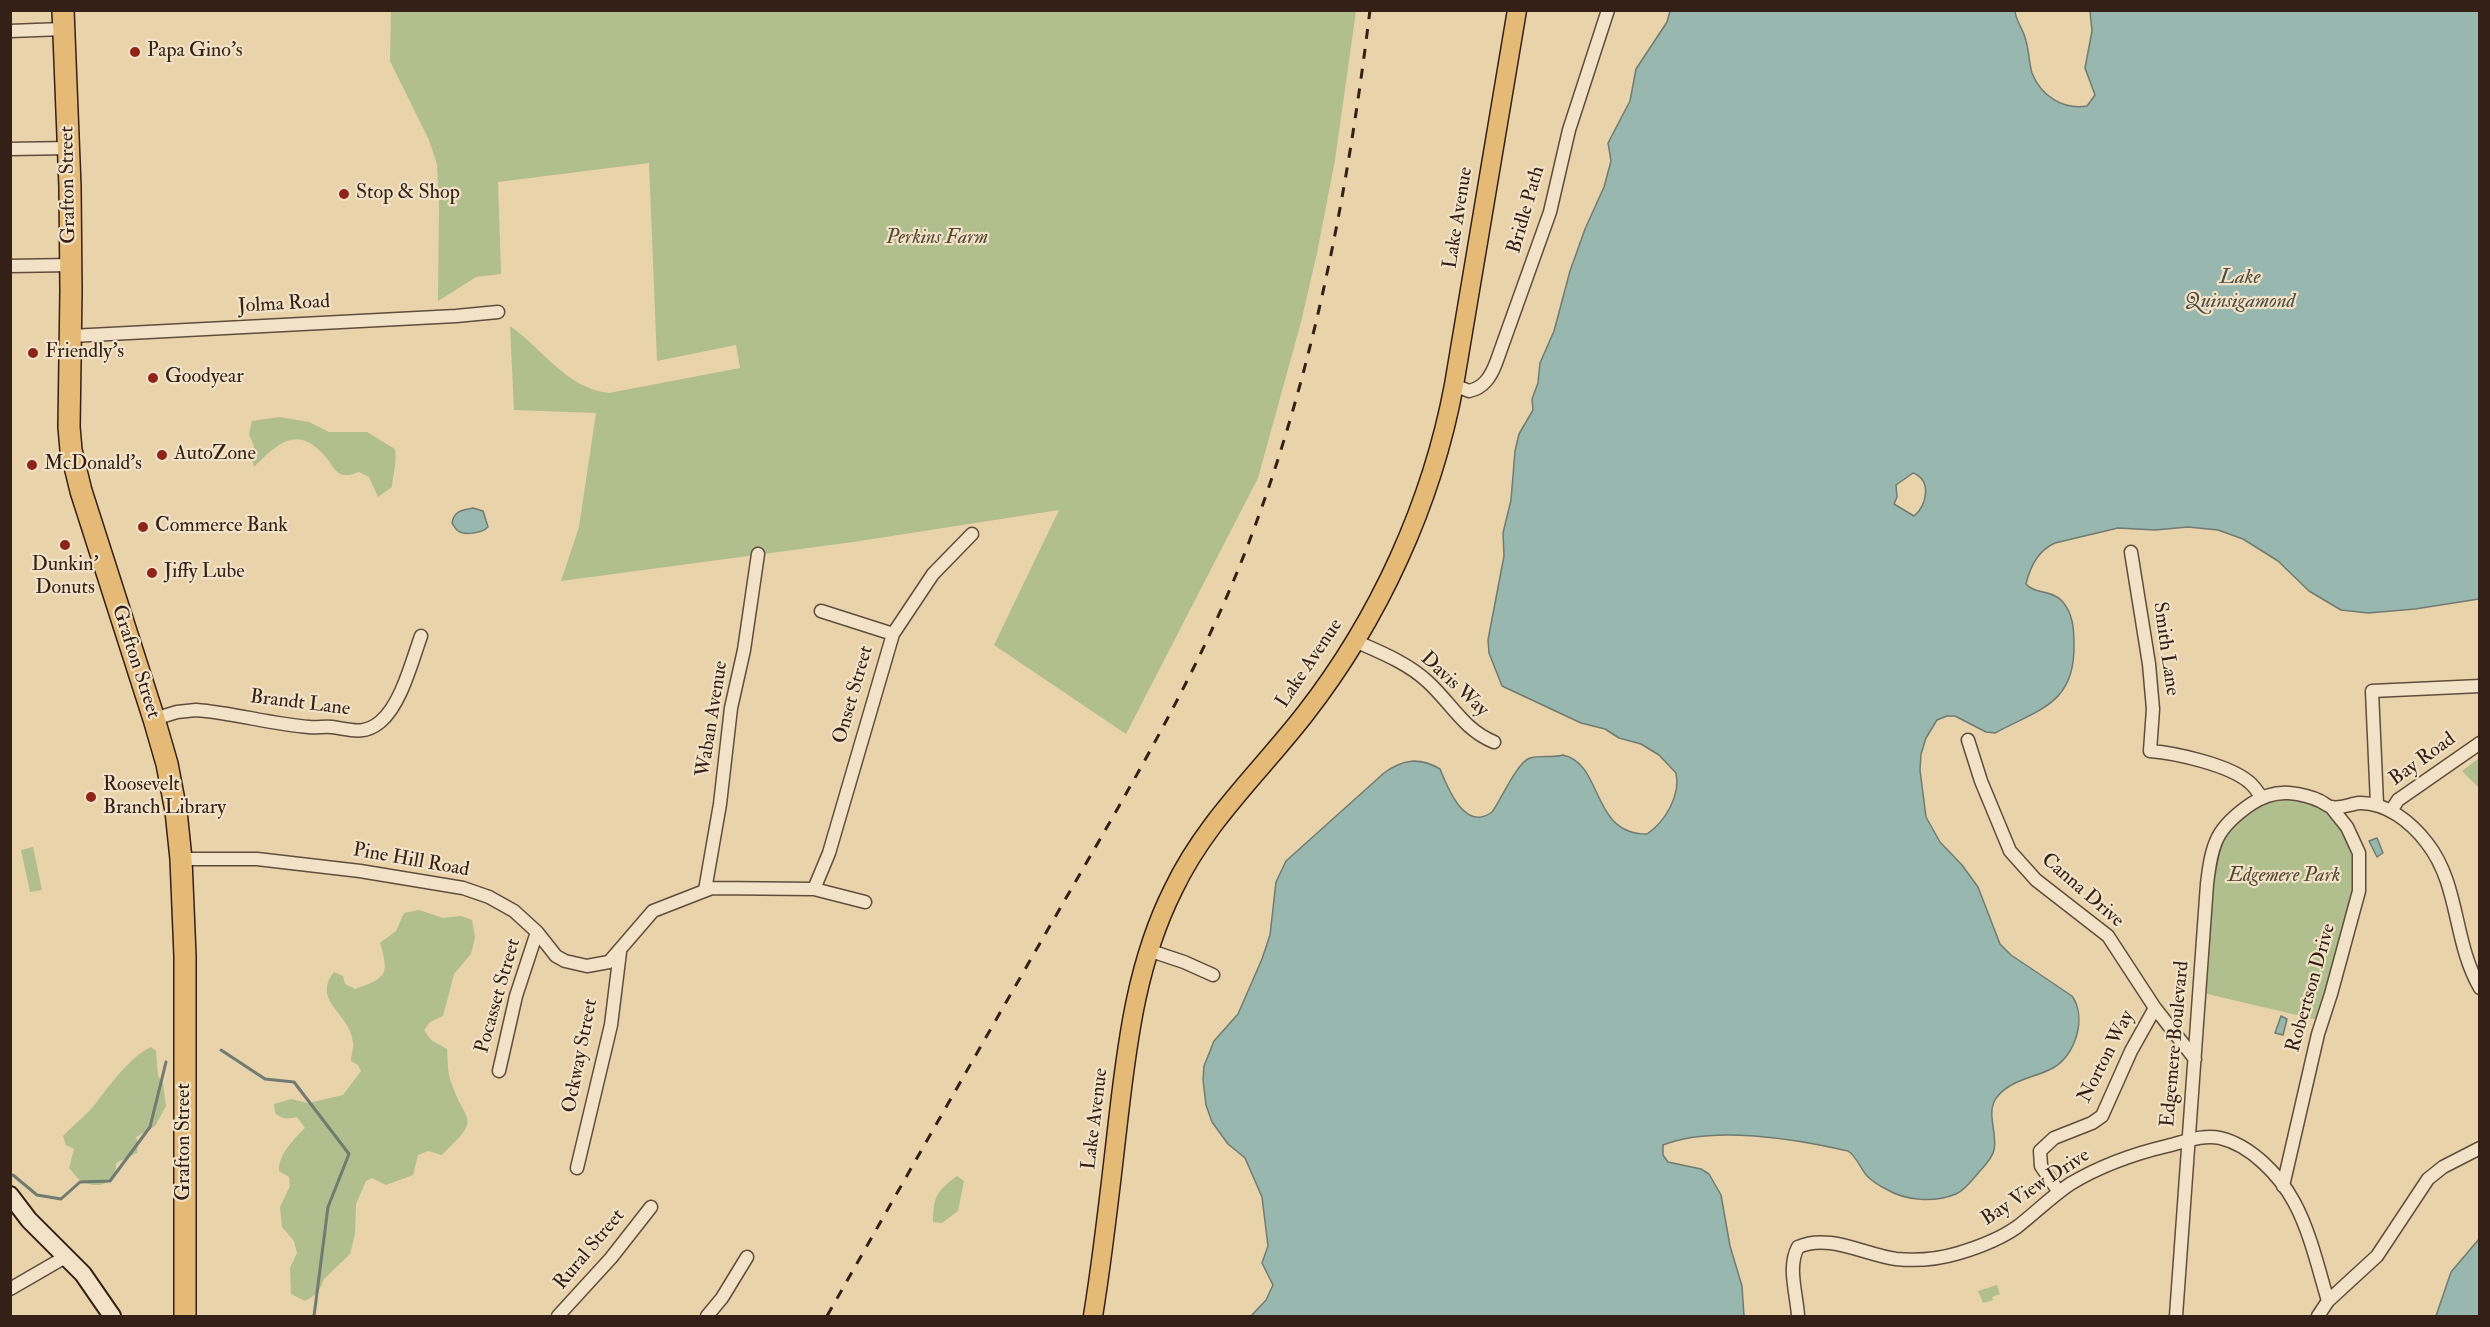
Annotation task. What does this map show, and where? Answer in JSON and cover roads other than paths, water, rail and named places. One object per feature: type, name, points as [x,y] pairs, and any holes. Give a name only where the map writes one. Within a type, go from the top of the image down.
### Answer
[{"type":"highway","name":"Grafton Street","points":[[63,20],[69,148],[71,266],[69,427],[73,461],[121,620],[154,719],[173,793],[181,859],[184,956],[185,1317]]},
{"type":"main road","name":"Lake Avenue","points":[[1096,1316],[1128,1040],[1139,982],[1148,950],[1175,886],[1206,833],[1304,715],[1355,641],[1394,568],[1422,501],[1441,443],[1454,385],[1517,10]]},
{"type":"street","name":"Bridle Path","points":[[1454,385],[1469,391],[1478,388],[1490,377],[1496,363],[1550,212],[1569,130],[1608,10]]},
{"type":"street","points":[[10,31],[63,20]]},
{"type":"street","points":[[10,149],[69,148]]},
{"type":"street","points":[[10,266],[71,266]]},
{"type":"street","name":"Jolma Road","points":[[71,336],[498,312]]},
{"type":"street","name":"Onset Street","points":[[814,889],[829,853],[892,634],[933,574],[972,534]]},
{"type":"street","name":"Smith Lane","points":[[2132,552],[2154,709],[2150,751],[2196,761],[2232,773],[2249,782],[2261,797]]},
{"type":"street","name":"Waban Avenue","points":[[705,890],[717,825],[731,708],[744,650],[758,554]]},
{"type":"street","points":[[820,611],[892,634]]},
{"type":"street","name":"Brandt Lane","points":[[154,719],[177,712],[196,710],[310,728],[334,727],[347,731],[364,730],[380,722],[392,708],[403,686],[421,636]]},
{"type":"street","name":"Davis Way","points":[[1355,641],[1390,657],[1420,675],[1470,728],[1494,742]]},
{"type":"street","points":[[2377,804],[2372,691],[2480,686]]},
{"type":"street","name":"Canna Drive","points":[[1968,740],[1981,781],[2010,851],[2036,880],[2108,936],[2155,1008],[2195,1059]]},
{"type":"street","name":"Bay Road","points":[[2391,811],[2398,801],[2480,743]]},
{"type":"street","points":[[2261,797],[2274,793],[2294,794],[2312,797],[2331,807],[2362,803],[2377,804],[2391,811],[2416,831],[2427,842],[2449,885],[2466,960],[2480,988]]},
{"type":"street","name":"Edgemere Boulevard","points":[[2176,1317],[2207,884],[2213,850],[2221,832],[2232,817],[2261,797]]},
{"type":"street","name":"Robertson Drive","points":[[2283,1186],[2318,1034],[2359,891],[2359,853],[2347,827],[2331,807]]},
{"type":"street","name":"Pine Hill Road","points":[[181,859],[257,859],[360,871],[463,888],[502,903],[537,932],[556,956],[576,964],[602,965],[609,962],[653,911],[705,890],[729,886],[765,890],[814,889],[865,902]]},
{"type":"street","name":"Pocasset Street","points":[[499,1071],[516,996],[537,932]]},
{"type":"street","points":[[1148,950],[1213,975]]},
{"type":"street","name":"Ockway Street","points":[[577,1168],[611,1026],[620,951]]},
{"type":"street","name":"Norton Way","points":[[2059,1192],[2041,1166],[2040,1151],[2054,1138],[2092,1123],[2102,1116],[2133,1047],[2155,1008]]},
{"type":"street","name":"Bay View Drive","points":[[1798,1317],[1793,1272],[1798,1247],[1808,1244],[1843,1245],[1902,1259],[1946,1256],[1978,1247],[2008,1232],[2059,1192],[2109,1164],[2139,1153],[2203,1136],[2221,1138],[2241,1146],[2259,1160],[2283,1186],[2295,1204],[2328,1301]]},
{"type":"street","points":[[2318,1317],[2328,1301],[2377,1256],[2435,1172],[2480,1148]]},
{"type":"street","points":[[10,1195],[29,1220],[83,1274],[112,1317]]},
{"type":"street","name":"Rural Street","points":[[558,1317],[611,1258],[651,1207]]},
{"type":"street","points":[[10,1289],[67,1256]]},
{"type":"street","points":[[707,1317],[722,1298],[747,1257]]},
{"type":"water","name":"Lake Quinsigamond","points":[[1670,11],[2015,11],[2025,37],[2032,73],[2036,81],[2054,100],[2078,107],[2087,106],[2095,95],[2085,68],[2092,31],[2090,11],[2479,11],[2479,599],[2415,609],[2368,613],[2341,610],[2309,591],[2278,561],[2243,539],[2218,530],[2188,527],[2155,530],[2118,528],[2049,546],[2036,560],[2026,584],[2058,598],[2066,606],[2071,616],[2074,639],[2073,665],[2061,692],[2040,710],[1995,733],[1986,732],[1955,716],[1937,720],[1926,738],[1921,754],[1920,770],[1926,817],[1940,842],[1962,865],[1978,887],[2000,944],[2011,955],[2072,996],[2079,1014],[2077,1035],[2068,1054],[2061,1062],[2053,1068],[2009,1086],[1997,1097],[1992,1109],[1995,1143],[1993,1153],[1966,1187],[1956,1194],[1939,1199],[1911,1198],[1894,1193],[1874,1182],[1848,1151],[1804,1142],[1754,1136],[1705,1136],[1683,1139],[1663,1145],[1663,1155],[1668,1162],[1701,1169],[1709,1174],[1721,1195],[1730,1246],[1742,1286],[1744,1316],[1251,1316],[1266,1300],[1273,1285],[1262,1263],[1268,1246],[1262,1197],[1245,1158],[1228,1144],[1212,1122],[1206,1105],[1204,1066],[1214,1041],[1238,1014],[1262,959],[1270,935],[1276,882],[1286,861],[1384,773],[1405,762],[1419,761],[1440,769],[1459,806],[1474,817],[1482,817],[1492,812],[1520,766],[1530,758],[1538,757],[1563,755],[1576,761],[1593,784],[1606,811],[1616,823],[1629,831],[1647,834],[1660,822],[1674,799],[1676,773],[1659,755],[1641,744],[1619,738],[1605,729],[1581,723],[1502,686],[1489,653],[1488,640],[1504,556],[1503,533],[1511,500],[1515,451],[1519,434],[1533,410],[1532,399],[1538,383],[1540,363],[1554,331],[1570,271],[1585,229],[1604,187],[1611,161],[1608,143],[1630,101],[1636,69],[1667,22]],"holes":[[[1913,473],[1923,481],[1925,493],[1922,506],[1914,516],[1894,504],[1897,497],[1896,485]]]},
{"type":"water","points":[[473,508],[483,511],[488,527],[473,533],[458,531],[452,523],[455,516],[462,510]]},
{"type":"water","points":[[2377,838],[2383,853],[2377,857],[2369,841]]},
{"type":"water","points":[[2281,1016],[2287,1019],[2283,1035],[2275,1033]]},
{"type":"water","points":[[2479,1239],[2479,1316],[2436,1316],[2451,1272]]},
{"type":"waterway","points":[[221,1050],[265,1079],[294,1082],[349,1154],[328,1207],[314,1316]]},
{"type":"waterway","points":[[13,1175],[37,1195],[61,1199],[80,1182],[110,1181],[150,1127],[166,1062]]},
{"type":"railway","points":[[827,1316],[1163,727],[1187,682],[1230,589],[1272,478],[1292,412],[1326,280],[1351,145],[1370,10]]},
{"type":"place","name":"Papa Gino's","points":[[135,52]]},
{"type":"place","name":"Stop & Shop","points":[[344,194]]},
{"type":"place","name":"Friendly's","points":[[33,353]]},
{"type":"place","name":"Goodyear","points":[[153,378]]},
{"type":"place","name":"AutoZone","points":[[162,455]]},
{"type":"place","name":"McDonald's","points":[[32,465]]},
{"type":"place","name":"Commerce Bank","points":[[143,527]]},
{"type":"place","name":"Dunkin' Donuts","points":[[65,545]]},
{"type":"place","name":"Jiffy Lube","points":[[152,573]]},
{"type":"place","name":"Roosevelt Branch Library","points":[[91,797]]},
{"type":"park label","name":"Perkins Farm","points":[[937,239]]},
{"type":"park label","name":"Edgemere Park","points":[[2284,877]]}]
